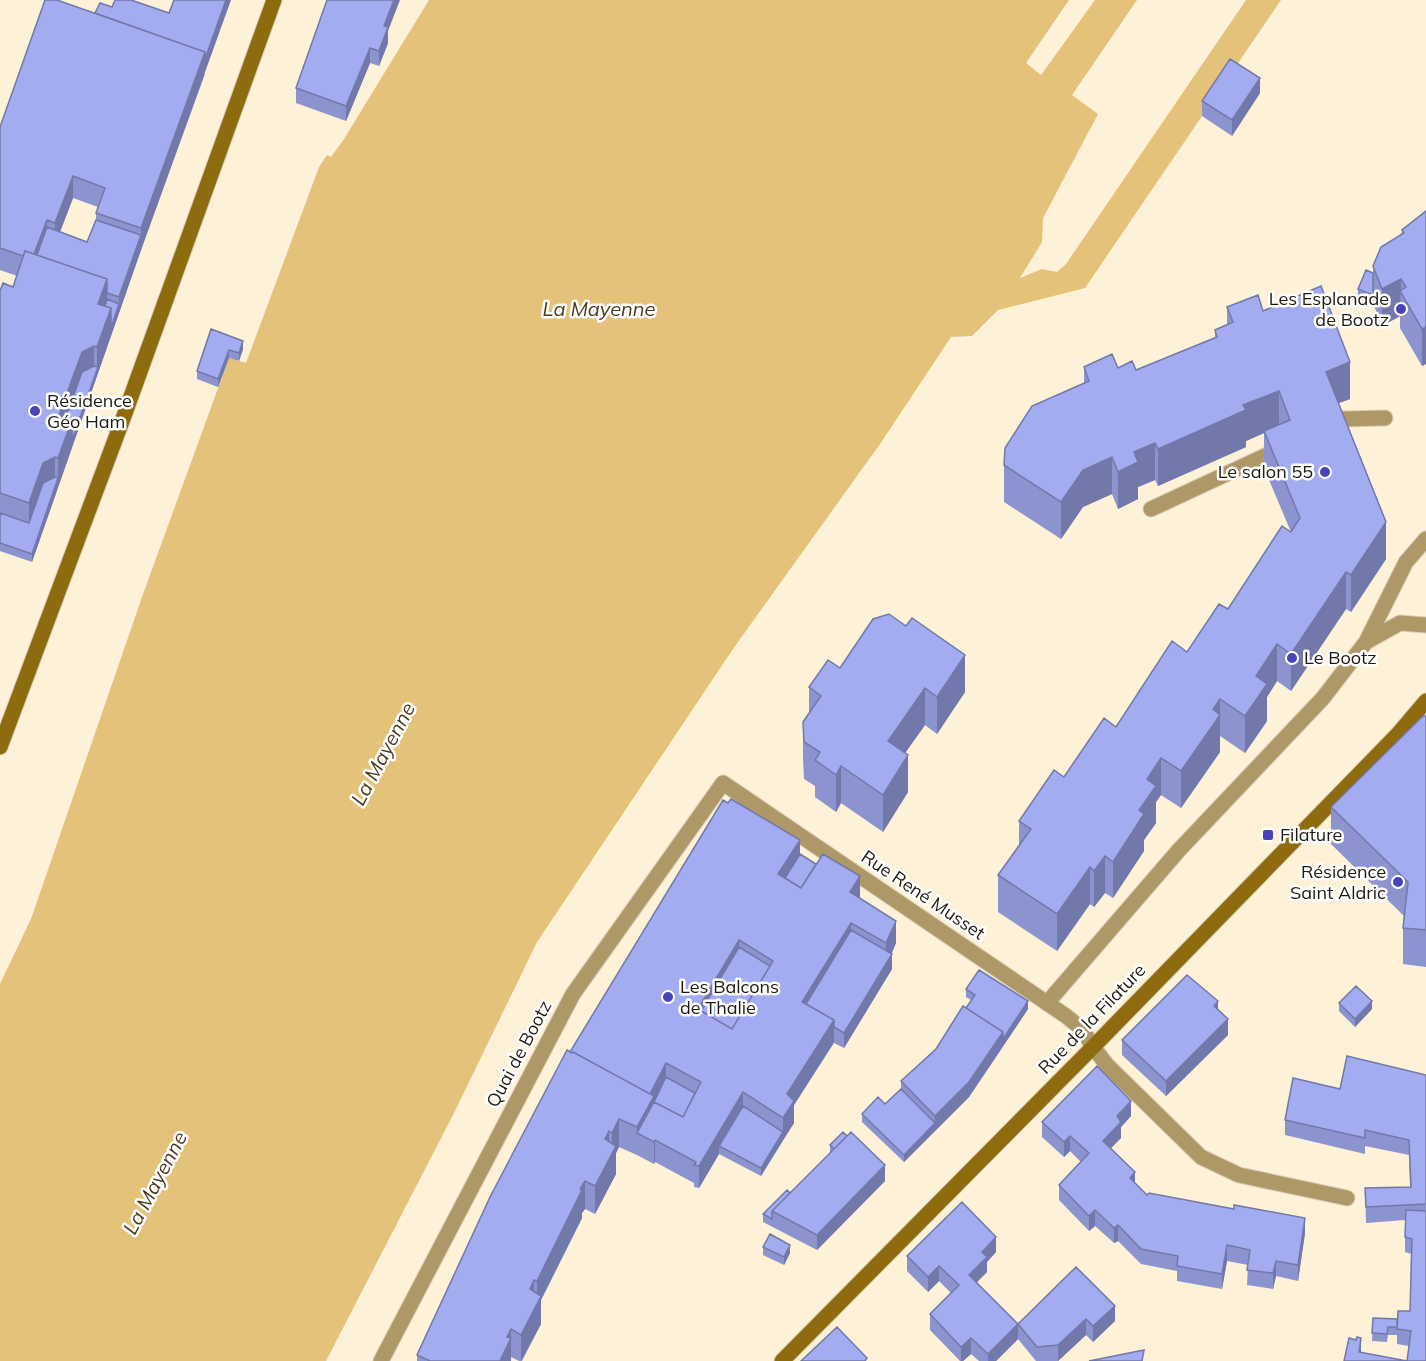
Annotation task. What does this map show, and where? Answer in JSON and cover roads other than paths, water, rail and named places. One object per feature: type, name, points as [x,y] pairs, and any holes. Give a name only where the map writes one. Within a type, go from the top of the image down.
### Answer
[{"type":"street","points":[[0,747],[124,416],[274,0]]},
{"type":"street","points":[[1336,423],[1344,419],[1385,418]]},
{"type":"street","points":[[1151,509],[1282,448]]},
{"type":"street","points":[[1047,1003],[1179,850],[1323,698],[1366,642],[1406,562],[1426,539]]},
{"type":"street","points":[[1366,642],[1400,623],[1426,625]]},
{"type":"street","name":"Rue de la Filature","points":[[782,1361],[1093,1047],[1397,735],[1426,701]]},
{"type":"street","name":"Rue René Musset","points":[[723,783],[1082,1029],[1107,1065],[1201,1157],[1239,1175],[1347,1198]]},
{"type":"street","name":"Quai de Bootz","points":[[381,1361],[573,994],[723,783]]},
{"type":"water","name":"La Mayenne","points":[[429,0],[1069,0],[1026,63],[1041,75],[1095,0],[1137,0],[1072,95],[1098,114],[1043,218],[1042,242],[1020,278],[1042,269],[1057,272],[1066,264],[1246,0],[1281,0],[1085,288],[998,310],[972,336],[951,337],[880,444],[733,649],[537,942],[454,1113],[326,1361],[0,1361],[0,984],[31,919],[142,597],[229,358],[246,363],[319,167],[327,155],[331,157],[344,139]]},
{"type":"place","name":"Les Esplanade de Bootz","points":[[1401,309]]},
{"type":"place","name":"Résidence Géo Ham","points":[[35,411]]},
{"type":"place","name":"Le salon 55","points":[[1325,472]]},
{"type":"place","name":"Le Bootz","points":[[1292,658]]},
{"type":"place","name":"Filature","points":[[1268,835]]},
{"type":"place","name":"Résidence Saint Aldric","points":[[1398,882]]},
{"type":"place","name":"Les Balcons de Thalie","points":[[668,997]]}]
